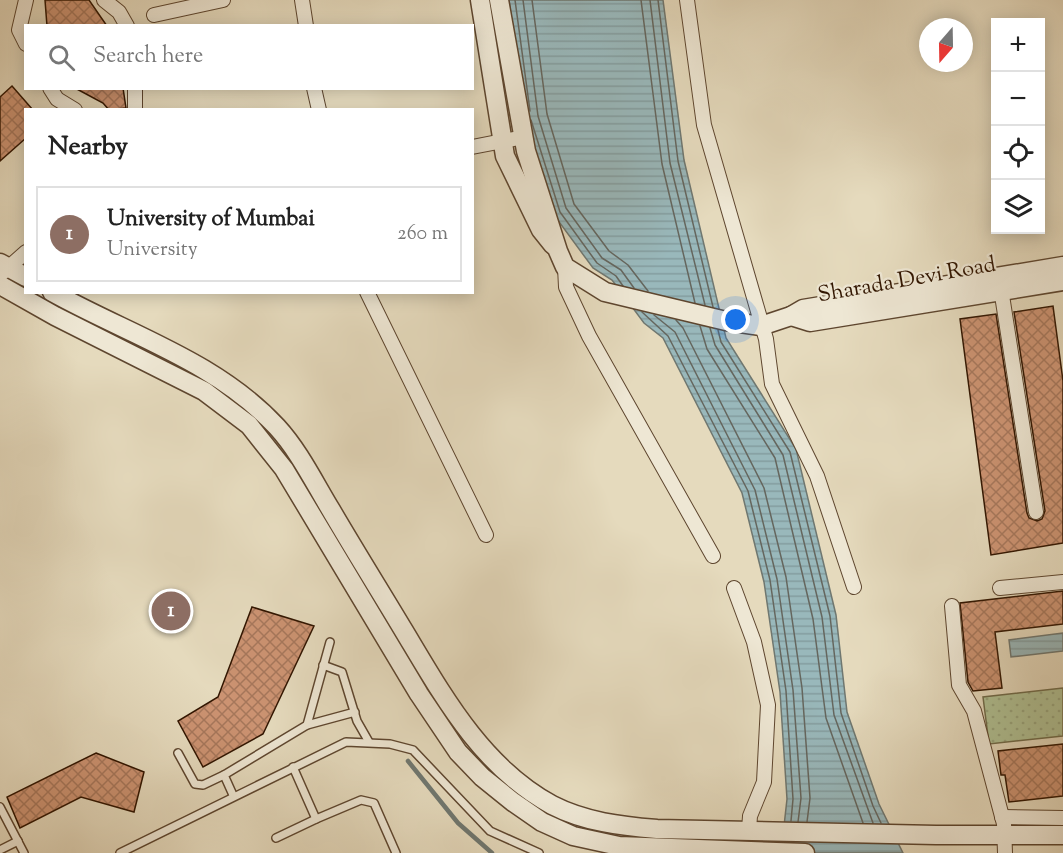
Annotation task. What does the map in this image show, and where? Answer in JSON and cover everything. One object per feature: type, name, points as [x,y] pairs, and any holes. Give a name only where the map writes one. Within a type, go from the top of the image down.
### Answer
[{"type":"street","points":[[24,40],[19,30],[26,0]]},
{"type":"street","points":[[104,0],[119,12],[126,24]]},
{"type":"street","points":[[154,15],[223,0]]},
{"type":"street","points":[[302,0],[306,24]]},
{"type":"street","points":[[480,0],[505,156],[541,231],[562,259],[604,292],[726,321],[761,326]]},
{"type":"street","points":[[500,0],[524,137],[562,259],[566,287],[589,336],[713,556]]},
{"type":"street","points":[[687,0],[704,125],[768,345],[772,384],[817,476],[854,587]]},
{"type":"street","points":[[487,45],[507,41]]},
{"type":"street","points":[[51,90],[57,99],[72,108]]},
{"type":"street","points":[[135,90],[135,108]]},
{"type":"street","points":[[314,90],[318,108]]},
{"type":"street","points":[[474,147],[524,137]]},
{"type":"street","points":[[515,178],[534,174]]},
{"type":"street","points":[[2,268],[24,253]]},
{"type":"street","points":[[970,288],[1063,266]]},
{"type":"street","points":[[2,268],[24,276]]},
{"type":"street","name":"Sharada Devi Road","points":[[761,326],[791,316],[810,322],[970,288],[1001,289],[1063,281]]},
{"type":"street","points":[[0,285],[24,293]]},
{"type":"street","points":[[1001,289],[1036,512]]},
{"type":"street","points":[[26,294],[40,299],[204,391],[249,425],[284,469],[419,694],[458,752],[482,777],[542,822],[573,836],[619,846],[805,853]]},
{"type":"street","points":[[56,294],[214,374],[262,411],[300,459],[435,683],[474,740],[495,763],[552,805],[582,817],[615,825],[911,835],[937,844],[1003,825],[1061,827]]},
{"type":"street","points":[[368,294],[486,535]]},
{"type":"street","points":[[1000,588],[1063,582]]},
{"type":"street","points":[[734,588],[754,642],[768,705],[764,782],[750,816],[751,830]]},
{"type":"street","points":[[952,606],[959,685],[974,711],[1003,825],[1005,853]]},
{"type":"street","points":[[419,694],[435,683]]},
{"type":"lane","points":[[307,725],[330,642]]},
{"type":"lane","points":[[323,665],[342,672],[355,712],[369,742]]},
{"type":"lane","points":[[178,753],[195,784],[203,785],[224,775],[307,725],[355,712]]},
{"type":"lane","points":[[120,853],[233,795],[346,742],[369,742],[390,744],[412,750],[490,831],[539,853]]},
{"type":"lane","points":[[293,767],[316,819]]},
{"type":"lane","points":[[224,775],[233,795]]},
{"type":"lane","points":[[276,838],[361,800],[374,803],[396,853]]},
{"type":"lane","points":[[0,807],[24,853]]},
{"type":"lane","points":[[0,850],[18,841]]},
{"type":"green space","points":[[1063,688],[1063,736],[989,744],[983,697]]},
{"type":"water","points":[[509,0],[663,0],[684,160],[726,338],[796,449],[836,615],[847,712],[879,804],[903,853],[781,853],[787,799],[780,692],[764,582],[742,493],[663,338],[644,323],[612,280],[593,268],[554,215],[525,119]]},
{"type":"water","points":[[1063,633],[1063,651],[1011,657],[1009,640]]},
{"type":"building","points":[[45,0],[89,0],[106,24],[47,24]]},
{"type":"building","points":[[12,86],[31,108],[24,108],[24,140],[0,161],[0,97]]},
{"type":"building","points":[[79,90],[123,90],[126,108],[107,108],[103,103]]},
{"type":"building","points":[[1053,306],[1063,381],[1063,543],[991,555],[960,319],[996,314],[1027,513],[1029,518],[1037,521],[1042,519],[1045,511],[1014,312]]},
{"type":"building","points":[[1063,591],[1063,624],[995,632],[1002,688],[973,691],[968,682],[960,603]]},
{"type":"building","points":[[252,607],[314,626],[263,734],[203,767],[178,721],[218,697]]},
{"type":"building","points":[[1063,744],[1063,796],[1009,802],[1005,775],[1001,775],[998,751]]},
{"type":"building","points":[[96,753],[144,772],[134,812],[81,797],[20,828],[7,797]]},
{"type":"waterway","points":[[408,761],[458,823],[492,853]]},
{"type":"place","name":"University of Mumbai","points":[[171,611]]}]
